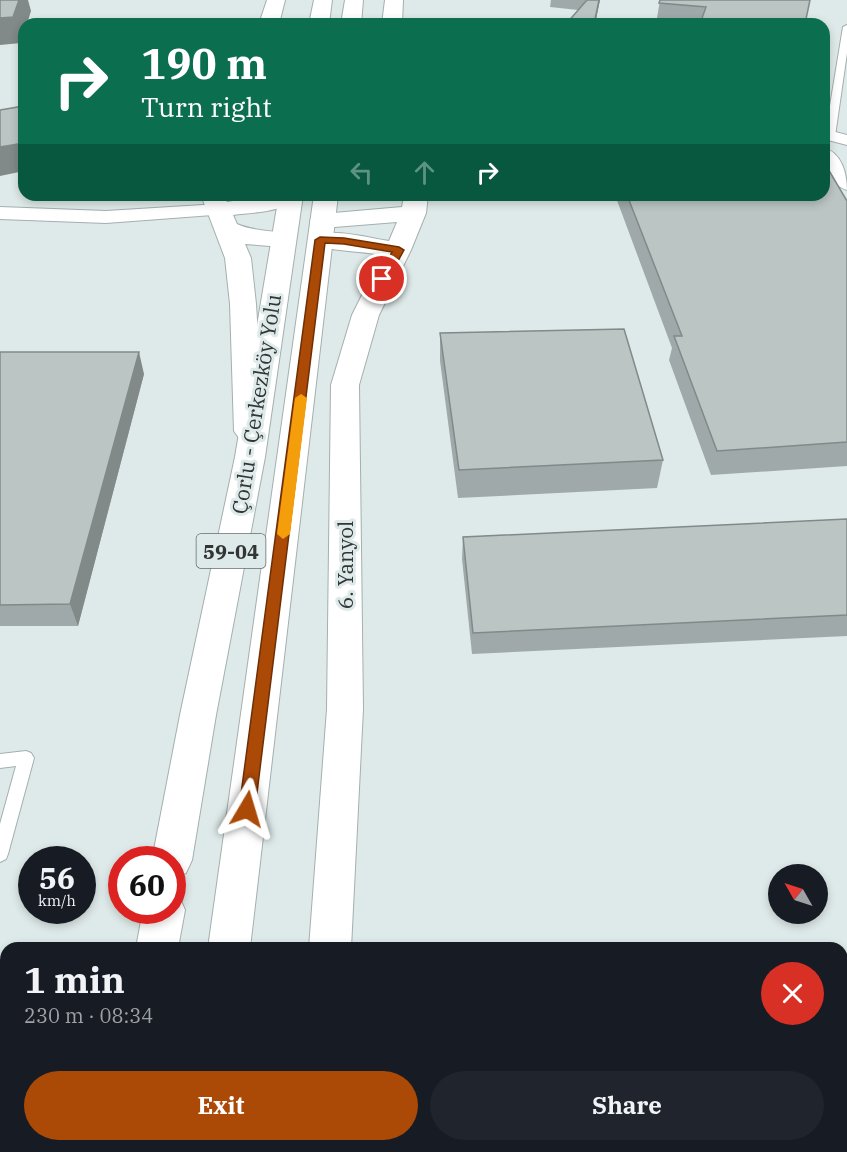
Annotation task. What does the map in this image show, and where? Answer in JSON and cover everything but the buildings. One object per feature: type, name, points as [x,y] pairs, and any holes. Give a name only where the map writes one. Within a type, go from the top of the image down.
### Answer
[{"type":"main road","points":[[271,18],[276,0]]},
{"type":"main road","points":[[320,18],[323,0]]},
{"type":"main road","points":[[352,18],[354,0]]},
{"type":"main road","points":[[392,18],[394,0]]},
{"type":"main road","points":[[219,211],[274,201]]},
{"type":"main road","name":"Çorlu - Çerkezköy Yolu","points":[[174,846],[200,703],[250,457],[288,201]]},
{"type":"main road","name":"Çorlu - Çerkezköy Yolu","points":[[230,942],[325,201]]},
{"type":"main road","points":[[219,211],[245,237],[284,231],[321,231],[415,204]]},
{"type":"main road","name":"6. Yanyol","points":[[330,942],[345,709],[345,385],[353,347],[375,294],[399,250],[415,204]]},
{"type":"main road","points":[[219,211],[238,258],[243,304],[250,457]]},
{"type":"main road","points":[[321,231],[344,241],[399,250]]},
{"type":"main road","points":[[158,942],[161,924]]},
{"type":"street","points":[[830,162],[847,184]]},
{"type":"street","points":[[0,213],[106,217],[219,211]]},
{"type":"lane","points":[[834,137],[847,27]]},
{"type":"lane","points":[[0,761],[26,758],[0,854]]},
{"type":"slow traffic","points":[[283,534],[301,398]]},
{"type":"route","points":[[247,809],[320,240],[363,243],[399,250],[382,279]]}]
